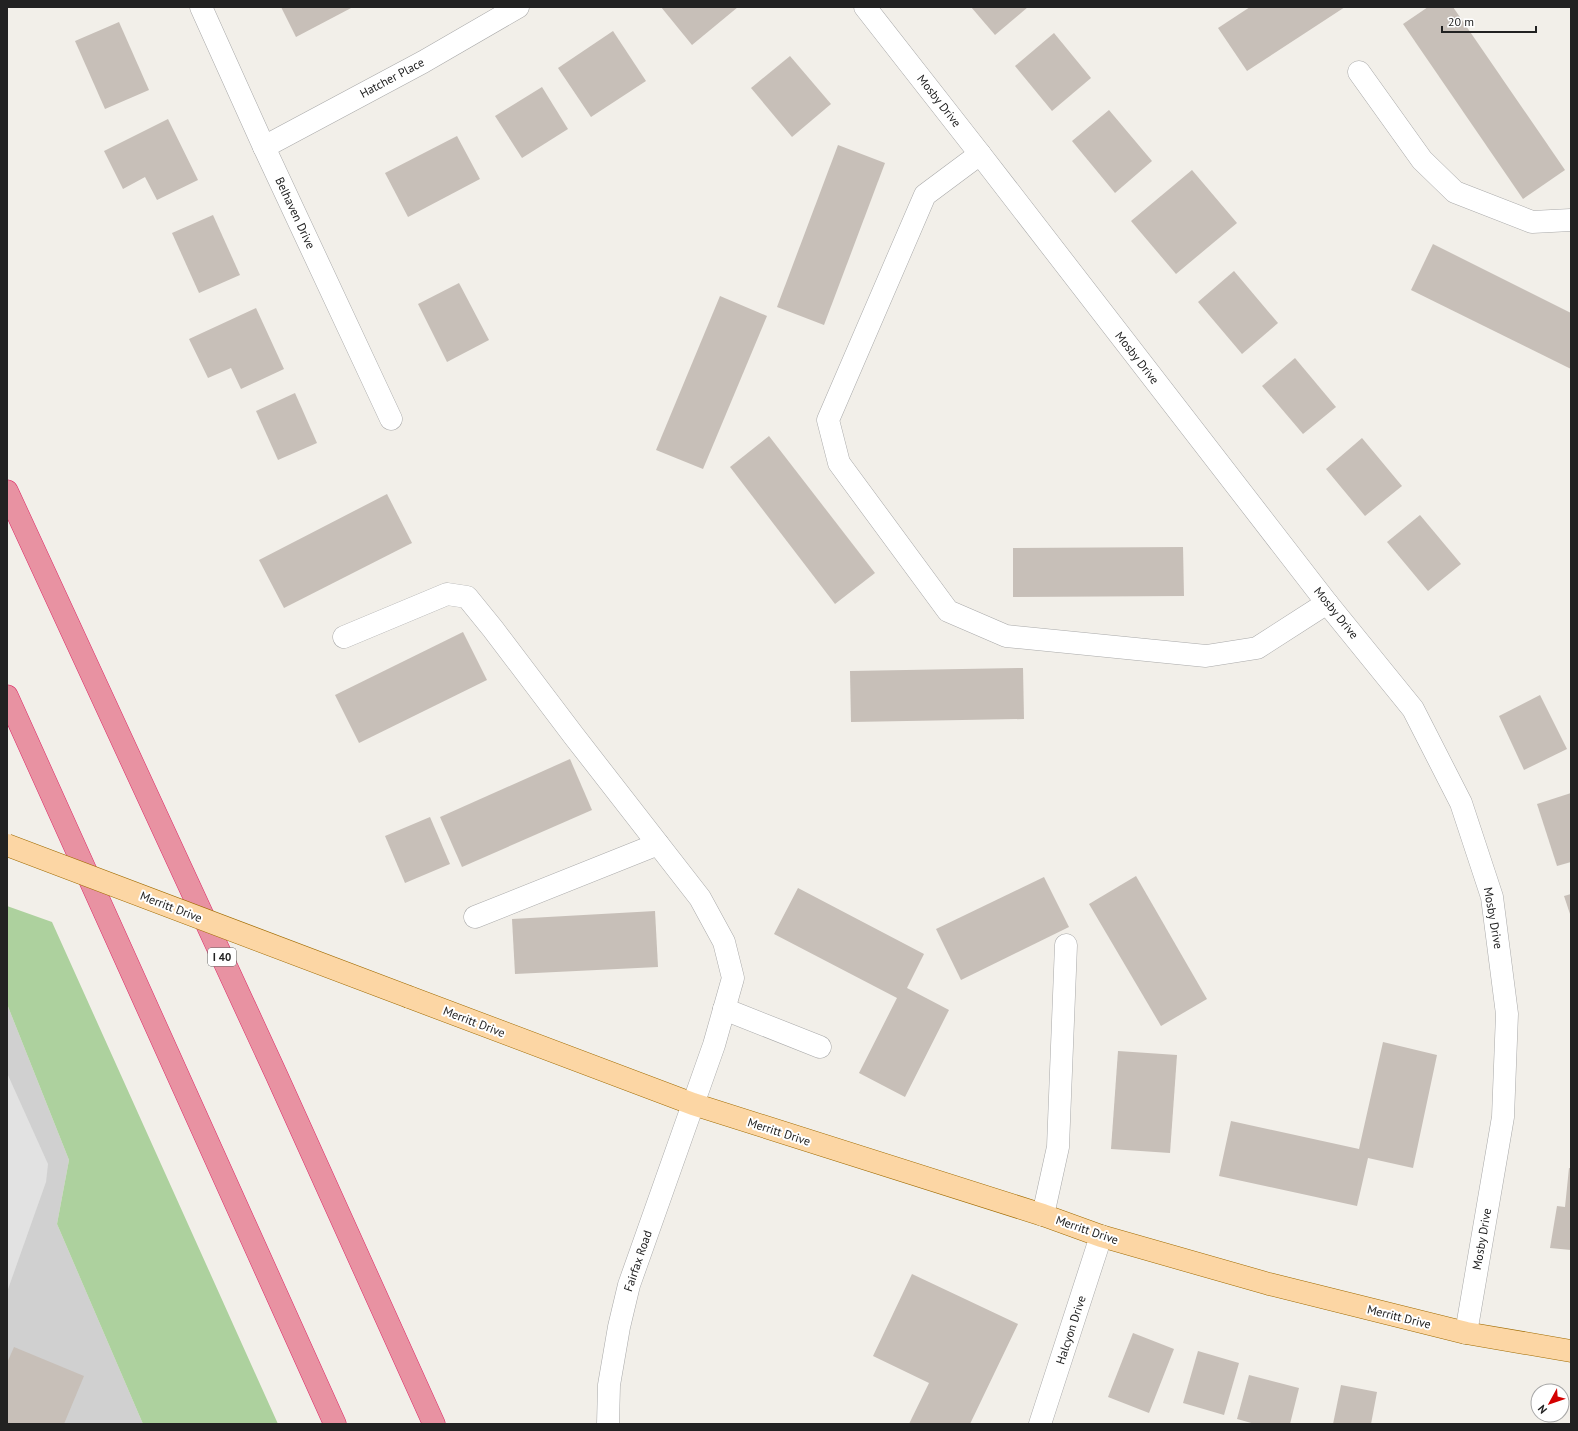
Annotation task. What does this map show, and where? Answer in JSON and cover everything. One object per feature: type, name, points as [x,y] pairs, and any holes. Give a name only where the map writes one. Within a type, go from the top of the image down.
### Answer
[{"type":"highway","name":"I 40","points":[[7,491],[279,1081],[434,1424]]},
{"type":"highway","points":[[7,696],[335,1424]]},
{"type":"main road","name":"Merritt Drive","points":[[7,845],[693,1104],[1043,1215],[1101,1236],[1269,1284],[1466,1333],[1571,1351]]},
{"type":"street","name":"Belhaven Drive","points":[[201,7],[264,147],[391,419]]},
{"type":"street","name":"Hatcher Place","points":[[264,147],[423,62],[518,7]]},
{"type":"street","name":"Mosby Drive","points":[[865,7],[1327,603],[1413,709],[1461,804],[1492,897],[1507,1007],[1504,1117],[1466,1333]]},
{"type":"street","points":[[1360,72],[1422,160],[1455,192],[1532,222],[1571,220]]},
{"type":"street","points":[[980,154],[925,195],[828,420],[839,463],[948,611],[1006,636],[1206,656],[1257,648],[1327,603]]},
{"type":"street","name":"Fairfax Road","points":[[344,637],[447,594],[466,597],[493,629],[700,898],[724,942],[733,978],[714,1045],[629,1285],[619,1327],[609,1385],[608,1424]]},
{"type":"street","points":[[475,917],[658,844]]},
{"type":"street","points":[[1043,1215],[1058,1147],[1066,944]]},
{"type":"street","points":[[724,1009],[820,1047]]},
{"type":"street","name":"Halcyon Drive","points":[[1040,1424],[1101,1236]]},
{"type":"shaded area","points":[[7,1004],[69,1160],[57,1224],[143,1424],[7,1424]]},
{"type":"shaded area","points":[[7,1073],[48,1164],[46,1182],[7,1292]]},
{"type":"green space","points":[[7,906],[52,922],[278,1424],[143,1424],[57,1224],[69,1160],[7,1004]]},
{"type":"building","points":[[281,7],[353,7],[296,37]]},
{"type":"building","points":[[661,7],[738,7],[692,45]]},
{"type":"building","points":[[971,7],[1028,7],[995,35]]},
{"type":"building","points":[[1250,7],[1345,7],[1247,71],[1218,28]]},
{"type":"building","points":[[1428,7],[1453,7],[1565,170],[1523,199],[1403,24]]},
{"type":"building","points":[[119,22],[149,90],[105,109],[75,41]]},
{"type":"building","points":[[613,31],[646,81],[591,117],[558,68]]},
{"type":"building","points":[[1054,33],[1091,78],[1052,111],[1015,66]]},
{"type":"building","points":[[790,56],[831,104],[792,137],[751,88]]},
{"type":"building","points":[[542,87],[568,129],[522,158],[495,116]]},
{"type":"building","points":[[1109,110],[1152,161],[1115,193],[1072,141]]},
{"type":"building","points":[[168,119],[198,180],[157,200],[145,177],[123,189],[104,151]]},
{"type":"building","points":[[457,136],[480,179],[408,217],[385,173]]},
{"type":"building","points":[[838,145],[885,163],[824,325],[777,307]]},
{"type":"building","points":[[1192,170],[1237,223],[1176,274],[1131,221]]},
{"type":"building","points":[[213,215],[240,275],[199,293],[172,233]]},
{"type":"building","points":[[1433,244],[1571,313],[1571,369],[1411,290]]},
{"type":"building","points":[[1234,271],[1278,323],[1242,354],[1198,302]]},
{"type":"building","points":[[459,283],[489,340],[447,362],[418,304]]},
{"type":"building","points":[[720,296],[767,316],[703,469],[656,450]]},
{"type":"building","points":[[256,308],[284,369],[241,389],[231,368],[208,378],[189,339]]},
{"type":"building","points":[[1295,358],[1336,407],[1303,434],[1262,386]]},
{"type":"building","points":[[295,393],[317,443],[278,460],[256,411]]},
{"type":"building","points":[[769,436],[875,573],[835,604],[730,467]]},
{"type":"building","points":[[1362,438],[1402,486],[1365,516],[1326,469]]},
{"type":"building","points":[[387,494],[412,543],[284,608],[259,560]]},
{"type":"building","points":[[1420,515],[1461,564],[1428,591],[1387,542]]},
{"type":"building","points":[[1183,547],[1184,596],[1013,597],[1013,548]]},
{"type":"building","points":[[463,632],[487,680],[359,743],[335,695]]},
{"type":"building","points":[[1023,668],[1024,719],[851,722],[850,671]]},
{"type":"building","points":[[1540,695],[1567,749],[1524,770],[1499,716]]},
{"type":"building","points":[[570,759],[592,810],[462,867],[440,817]]},
{"type":"building","points":[[1571,793],[1571,862],[1557,866],[1537,804]]},
{"type":"building","points":[[430,817],[450,864],[405,883],[385,836]]},
{"type":"building","points":[[1136,876],[1207,999],[1161,1026],[1089,904]]},
{"type":"building","points":[[1044,877],[1069,927],[961,980],[936,929]]},
{"type":"building","points":[[798,888],[924,954],[907,988],[949,1010],[905,1097],[859,1073],[897,998],[774,934]]},
{"type":"building","points":[[1571,894],[1571,917],[1564,896]]},
{"type":"building","points":[[655,911],[658,967],[515,974],[512,919]]},
{"type":"building","points":[[1383,1042],[1437,1055],[1413,1168],[1368,1158],[1357,1206],[1219,1176],[1231,1121],[1359,1149]]},
{"type":"building","points":[[1118,1051],[1177,1055],[1170,1153],[1111,1149]]},
{"type":"building","points":[[1569,1168],[1571,1168],[1571,1250],[1550,1248],[1557,1206],[1565,1207]]},
{"type":"building","points":[[912,1274],[1018,1324],[970,1424],[909,1424],[929,1383],[873,1356]]},
{"type":"building","points":[[1133,1333],[1174,1349],[1149,1413],[1108,1397]]},
{"type":"building","points":[[14,1347],[84,1376],[64,1424],[7,1424],[7,1363]]},
{"type":"building","points":[[1198,1351],[1239,1363],[1224,1415],[1183,1403]]},
{"type":"building","points":[[1249,1375],[1299,1388],[1290,1424],[1255,1424],[1237,1419]]},
{"type":"building","points":[[1341,1385],[1377,1392],[1371,1424],[1333,1424]]}]
